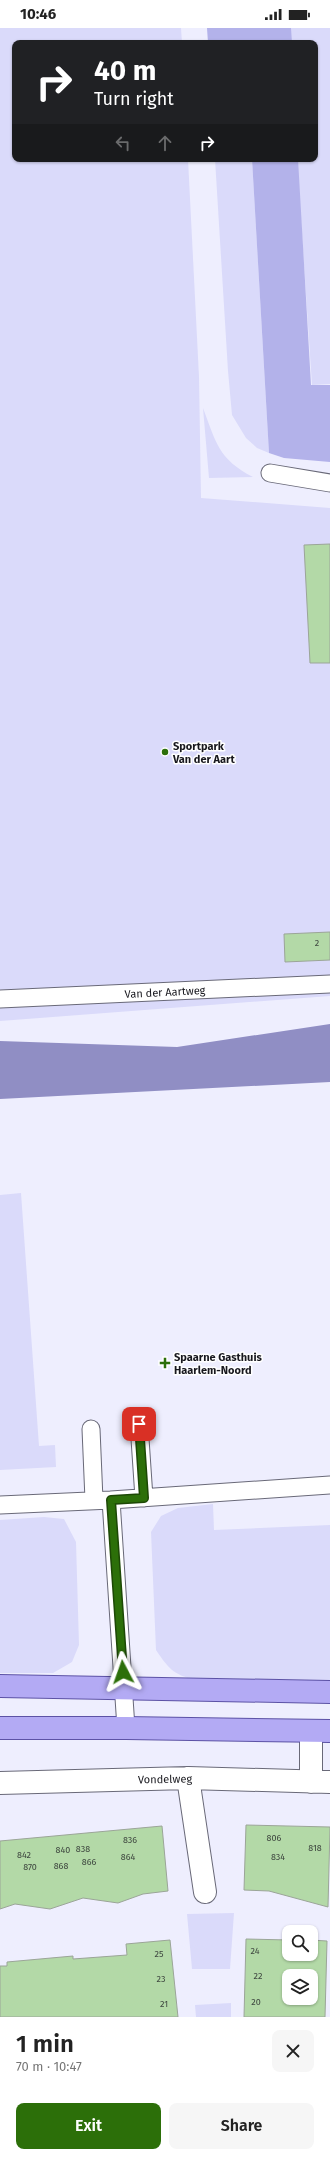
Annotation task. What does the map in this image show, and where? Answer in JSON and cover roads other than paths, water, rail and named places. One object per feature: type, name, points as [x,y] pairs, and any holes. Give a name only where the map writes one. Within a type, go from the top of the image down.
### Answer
[{"type":"main road","points":[[0,1686],[330,1692]]},
{"type":"main road","points":[[0,1728],[320,1731]]},
{"type":"street","points":[[320,1731],[320,1782]]},
{"type":"street","points":[[188,1778],[205,1892]]},
{"type":"street","name":"Vondelweg","points":[[0,1783],[188,1778],[320,1782]]},
{"type":"lane","points":[[270,472],[330,483]]},
{"type":"lane","name":"Van der Aartweg","points":[[0,999],[330,984]]},
{"type":"lane","points":[[139,1424],[144,1498]]},
{"type":"lane","points":[[91,1429],[103,1500],[124,1688],[126,1728]]},
{"type":"lane","points":[[0,1505],[144,1498],[330,1485]]},
{"type":"place","name":"Sportpark Van der Aart","points":[[165,752]]},
{"type":"place","name":"Spaarne Gasthuis Haarlem-Noord","points":[[165,1363]]}]
